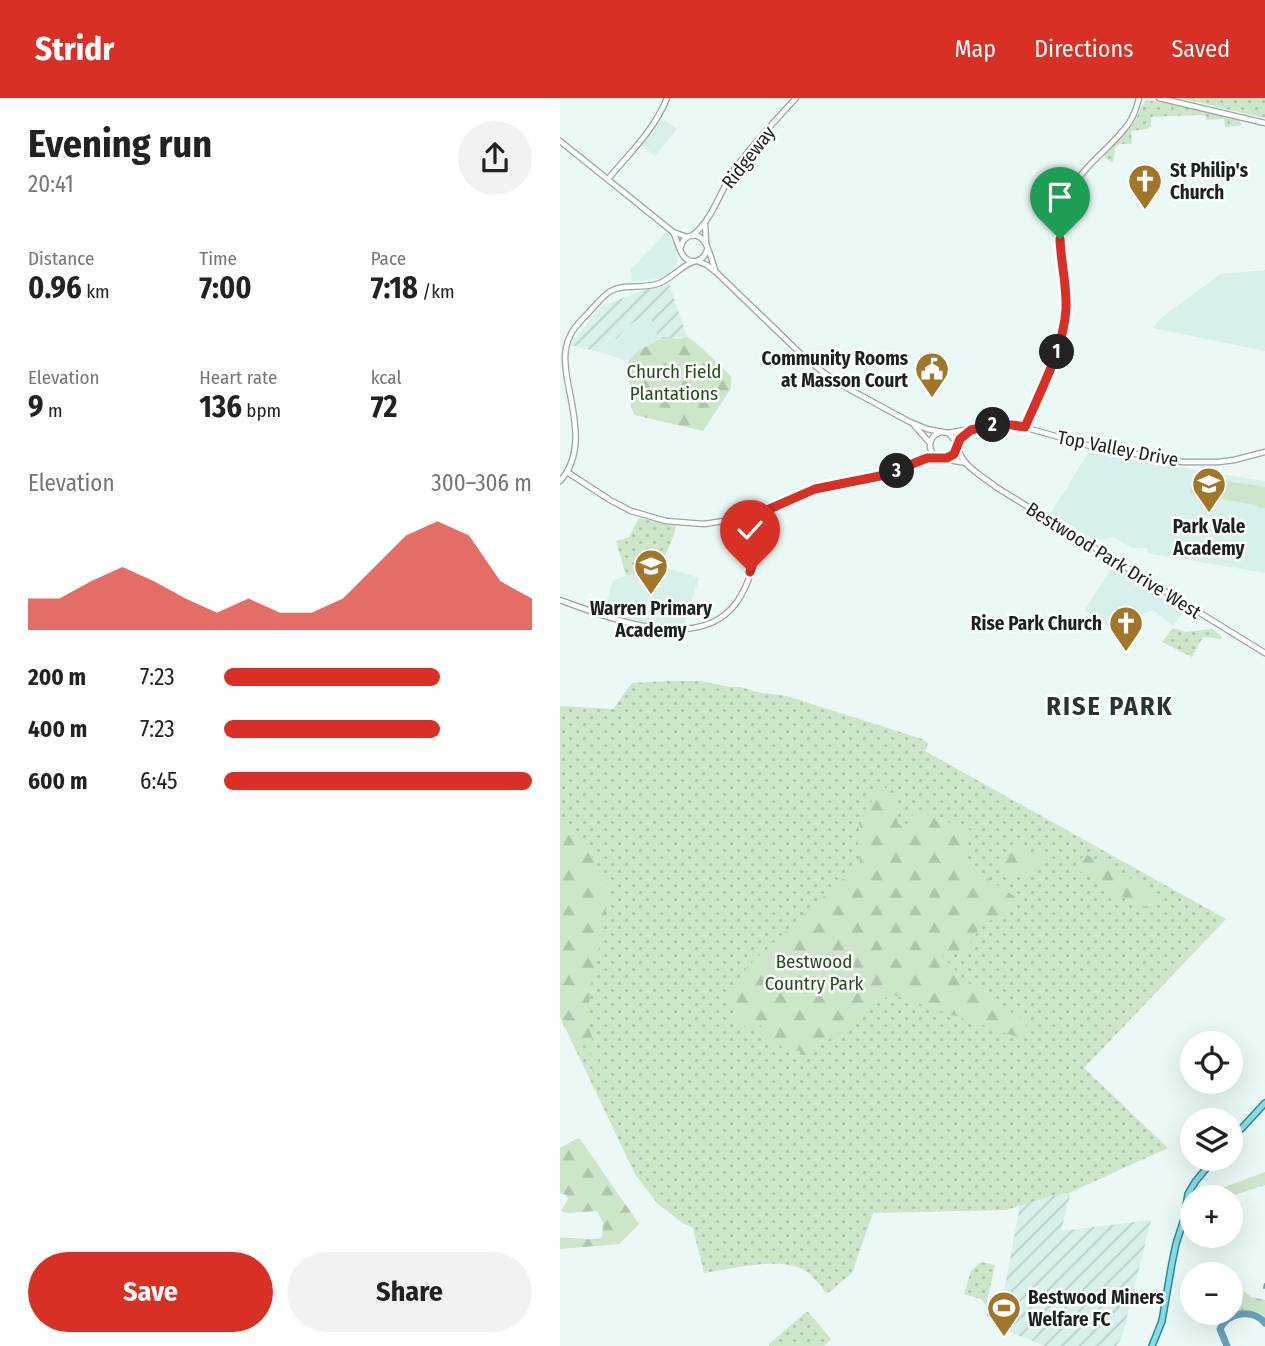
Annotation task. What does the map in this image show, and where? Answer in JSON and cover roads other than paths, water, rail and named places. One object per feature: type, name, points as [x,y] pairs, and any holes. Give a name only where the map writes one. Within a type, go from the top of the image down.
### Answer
[{"type":"main road","points":[[1243,1127],[1265,1103]]},
{"type":"main road","points":[[1152,1346],[1162,1321],[1188,1194],[1204,1171]]},
{"type":"street","points":[[608,179],[652,126],[667,98]]},
{"type":"street","name":"Ridgeway","points":[[706,246],[706,220],[733,171],[796,98]]},
{"type":"street","points":[[1028,427],[1028,420],[1059,346],[1066,312],[1060,239],[1060,219],[1064,206],[1081,174],[1128,124],[1139,98]]},
{"type":"street","points":[[1159,98],[1265,123]]},
{"type":"street","points":[[560,141],[673,232],[702,238],[717,273]]},
{"type":"street","name":"Ridgeway","points":[[690,236],[706,220]]},
{"type":"street","points":[[673,232],[686,260],[707,265],[717,273],[820,370],[910,422],[945,432]]},
{"type":"street","points":[[678,270],[682,242],[690,236]]},
{"type":"street","points":[[560,481],[574,459],[576,445],[565,364],[566,347],[571,332],[610,292],[625,287],[655,285],[667,280],[705,254],[706,246]]},
{"type":"street","points":[[910,422],[929,444],[932,453],[941,459],[954,454],[960,439],[971,430]]},
{"type":"street","name":"Top Valley Drive","points":[[945,432],[992,425],[1028,427],[1090,446],[1182,462],[1234,460],[1265,452]]},
{"type":"street","points":[[920,460],[934,435],[945,432]]},
{"type":"street","name":"Bestwood Park Drive West","points":[[945,432],[954,438],[966,463],[1006,493],[1265,653]]},
{"type":"street","name":"Bestwood Park Drive West","points":[[567,472],[620,506],[648,517],[693,524],[734,521],[758,514],[815,489],[885,475],[920,460],[941,459],[966,463]]},
{"type":"street","points":[[560,600],[622,620],[669,630],[688,630],[708,625],[730,610],[744,589],[760,540],[758,514]]},
{"type":"waterway","points":[[1264,1288],[1265,1284]]},
{"type":"waterway","points":[[1227,1346],[1220,1329],[1229,1319],[1248,1314],[1265,1323]]},
{"type":"place","name":"St Philip's Church","points":[[1145,211]]},
{"type":"place","name":"Community Rooms at Masson Court","points":[[932,399]]},
{"type":"place","name":"Park Vale Academy","points":[[1209,514]]},
{"type":"place","name":"Warren Primary Academy","points":[[651,596]]},
{"type":"place","name":"Rise Park Church","points":[[1126,653]]},
{"type":"place","name":"Bestwood Miners Welfare FC","points":[[1004,1338]]},
{"type":"district","name":"RISE PARK","points":[[1110,706]]},
{"type":"park label","name":"Church Field Plantations","points":[[674,382]]},
{"type":"park label","name":"Bestwood Country Park","points":[[814,972]]}]
